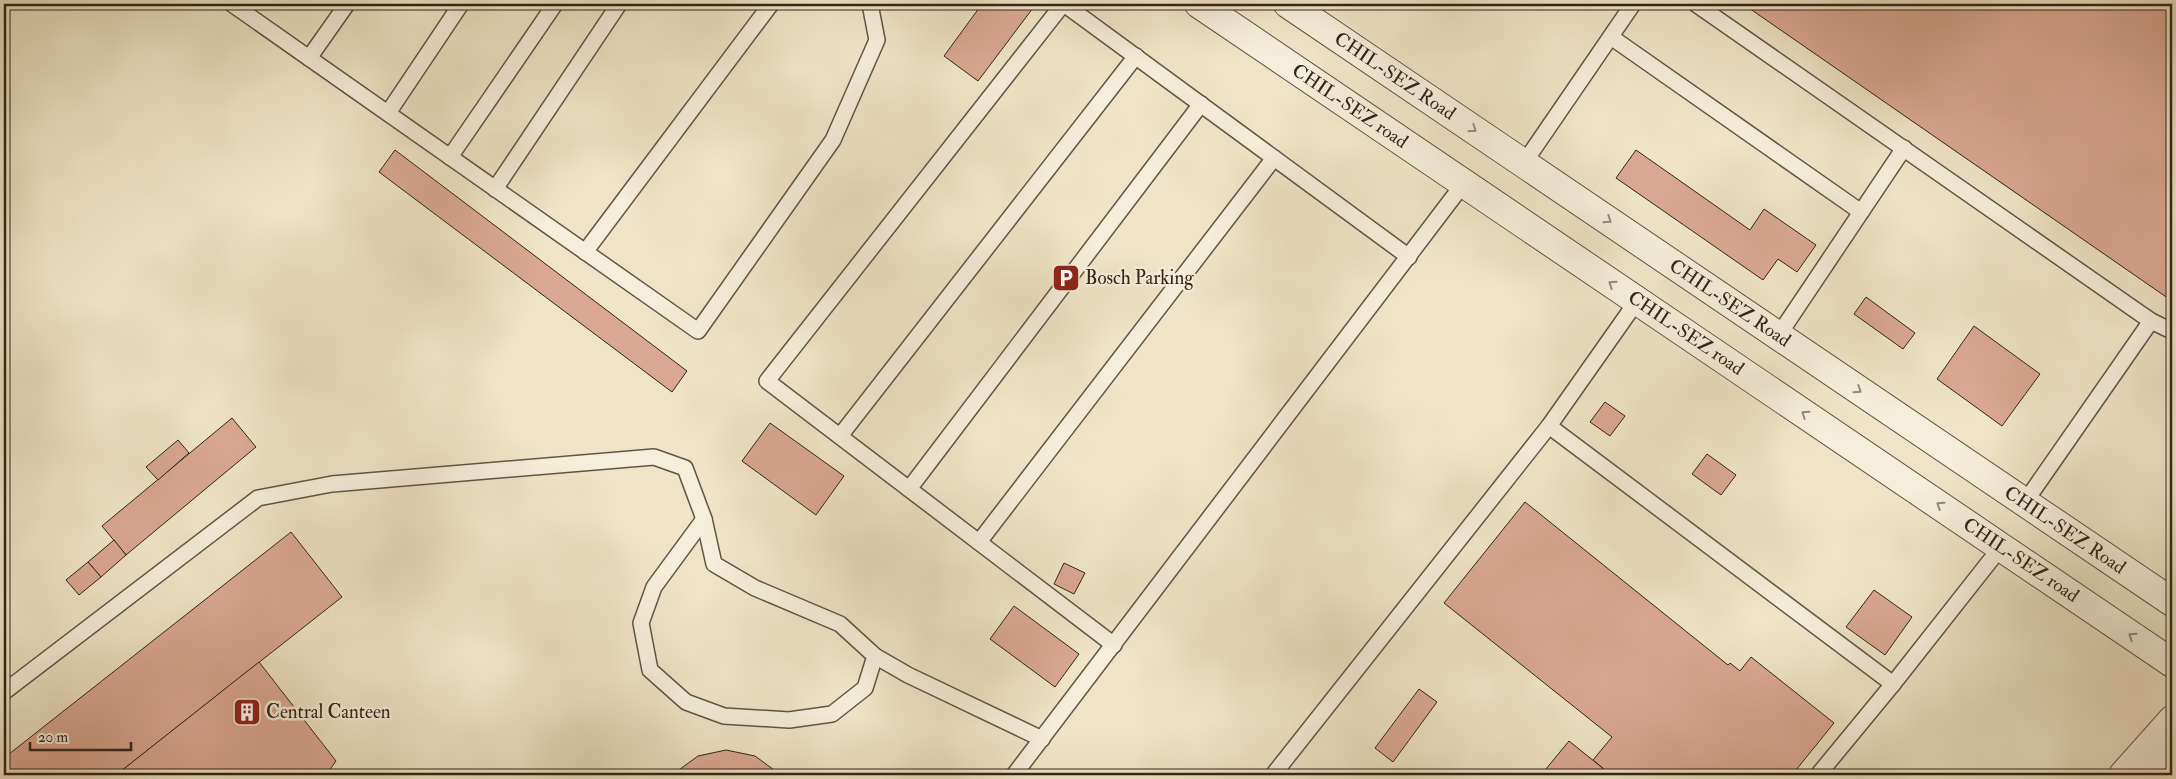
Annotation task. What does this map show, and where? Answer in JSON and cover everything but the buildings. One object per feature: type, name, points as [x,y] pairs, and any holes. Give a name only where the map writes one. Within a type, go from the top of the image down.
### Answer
[{"type":"street","name":"CHIL-SEZ road","points":[[1199,4],[2172,663]]},
{"type":"street","name":"CHIL-SEZ Road","points":[[1288,4],[2172,602]]},
{"type":"street","points":[[2123,775],[2172,720]]},
{"type":"street","points":[[2152,775],[2155,769],[2172,751]]},
{"type":"lane","points":[[232,4],[698,331],[833,140],[876,40],[870,4]]},
{"type":"lane","points":[[309,58],[347,4]]},
{"type":"lane","points":[[388,113],[461,4]]},
{"type":"lane","points":[[450,158],[555,4]]},
{"type":"lane","points":[[495,189],[619,4]]},
{"type":"lane","points":[[585,252],[770,4]]},
{"type":"lane","points":[[1114,645],[767,381],[1064,4],[1409,257]]},
{"type":"lane","points":[[1524,163],[1634,4]]},
{"type":"lane","points":[[1696,4],[2150,321],[2172,331]]},
{"type":"lane","points":[[1610,37],[1861,212]]},
{"type":"lane","points":[[840,436],[1136,56]]},
{"type":"lane","points":[[909,489],[1201,104]]},
{"type":"lane","points":[[1778,336],[1904,148]]},
{"type":"lane","points":[[979,542],[1274,158]]},
{"type":"lane","points":[[1014,775],[1464,183]]},
{"type":"lane","points":[[1273,775],[1549,426],[1637,301]]},
{"type":"lane","points":[[2025,502],[2150,321]]},
{"type":"lane","points":[[1549,426],[1893,684]]},
{"type":"lane","points":[[4,692],[258,498],[332,484],[654,457],[686,468],[704,519],[714,564],[755,588],[840,624],[875,656],[908,675],[1042,739]]},
{"type":"lane","points":[[704,519],[654,587],[641,623],[650,670],[686,702],[724,716],[789,720],[832,714],[865,688],[875,656]]},
{"type":"lane","points":[[1818,775],[1893,684],[2001,547]]},
{"type":"place","name":"Bosch Parking","points":[[1066,278]]},
{"type":"place","name":"Central Canteen","points":[[247,712]]}]
